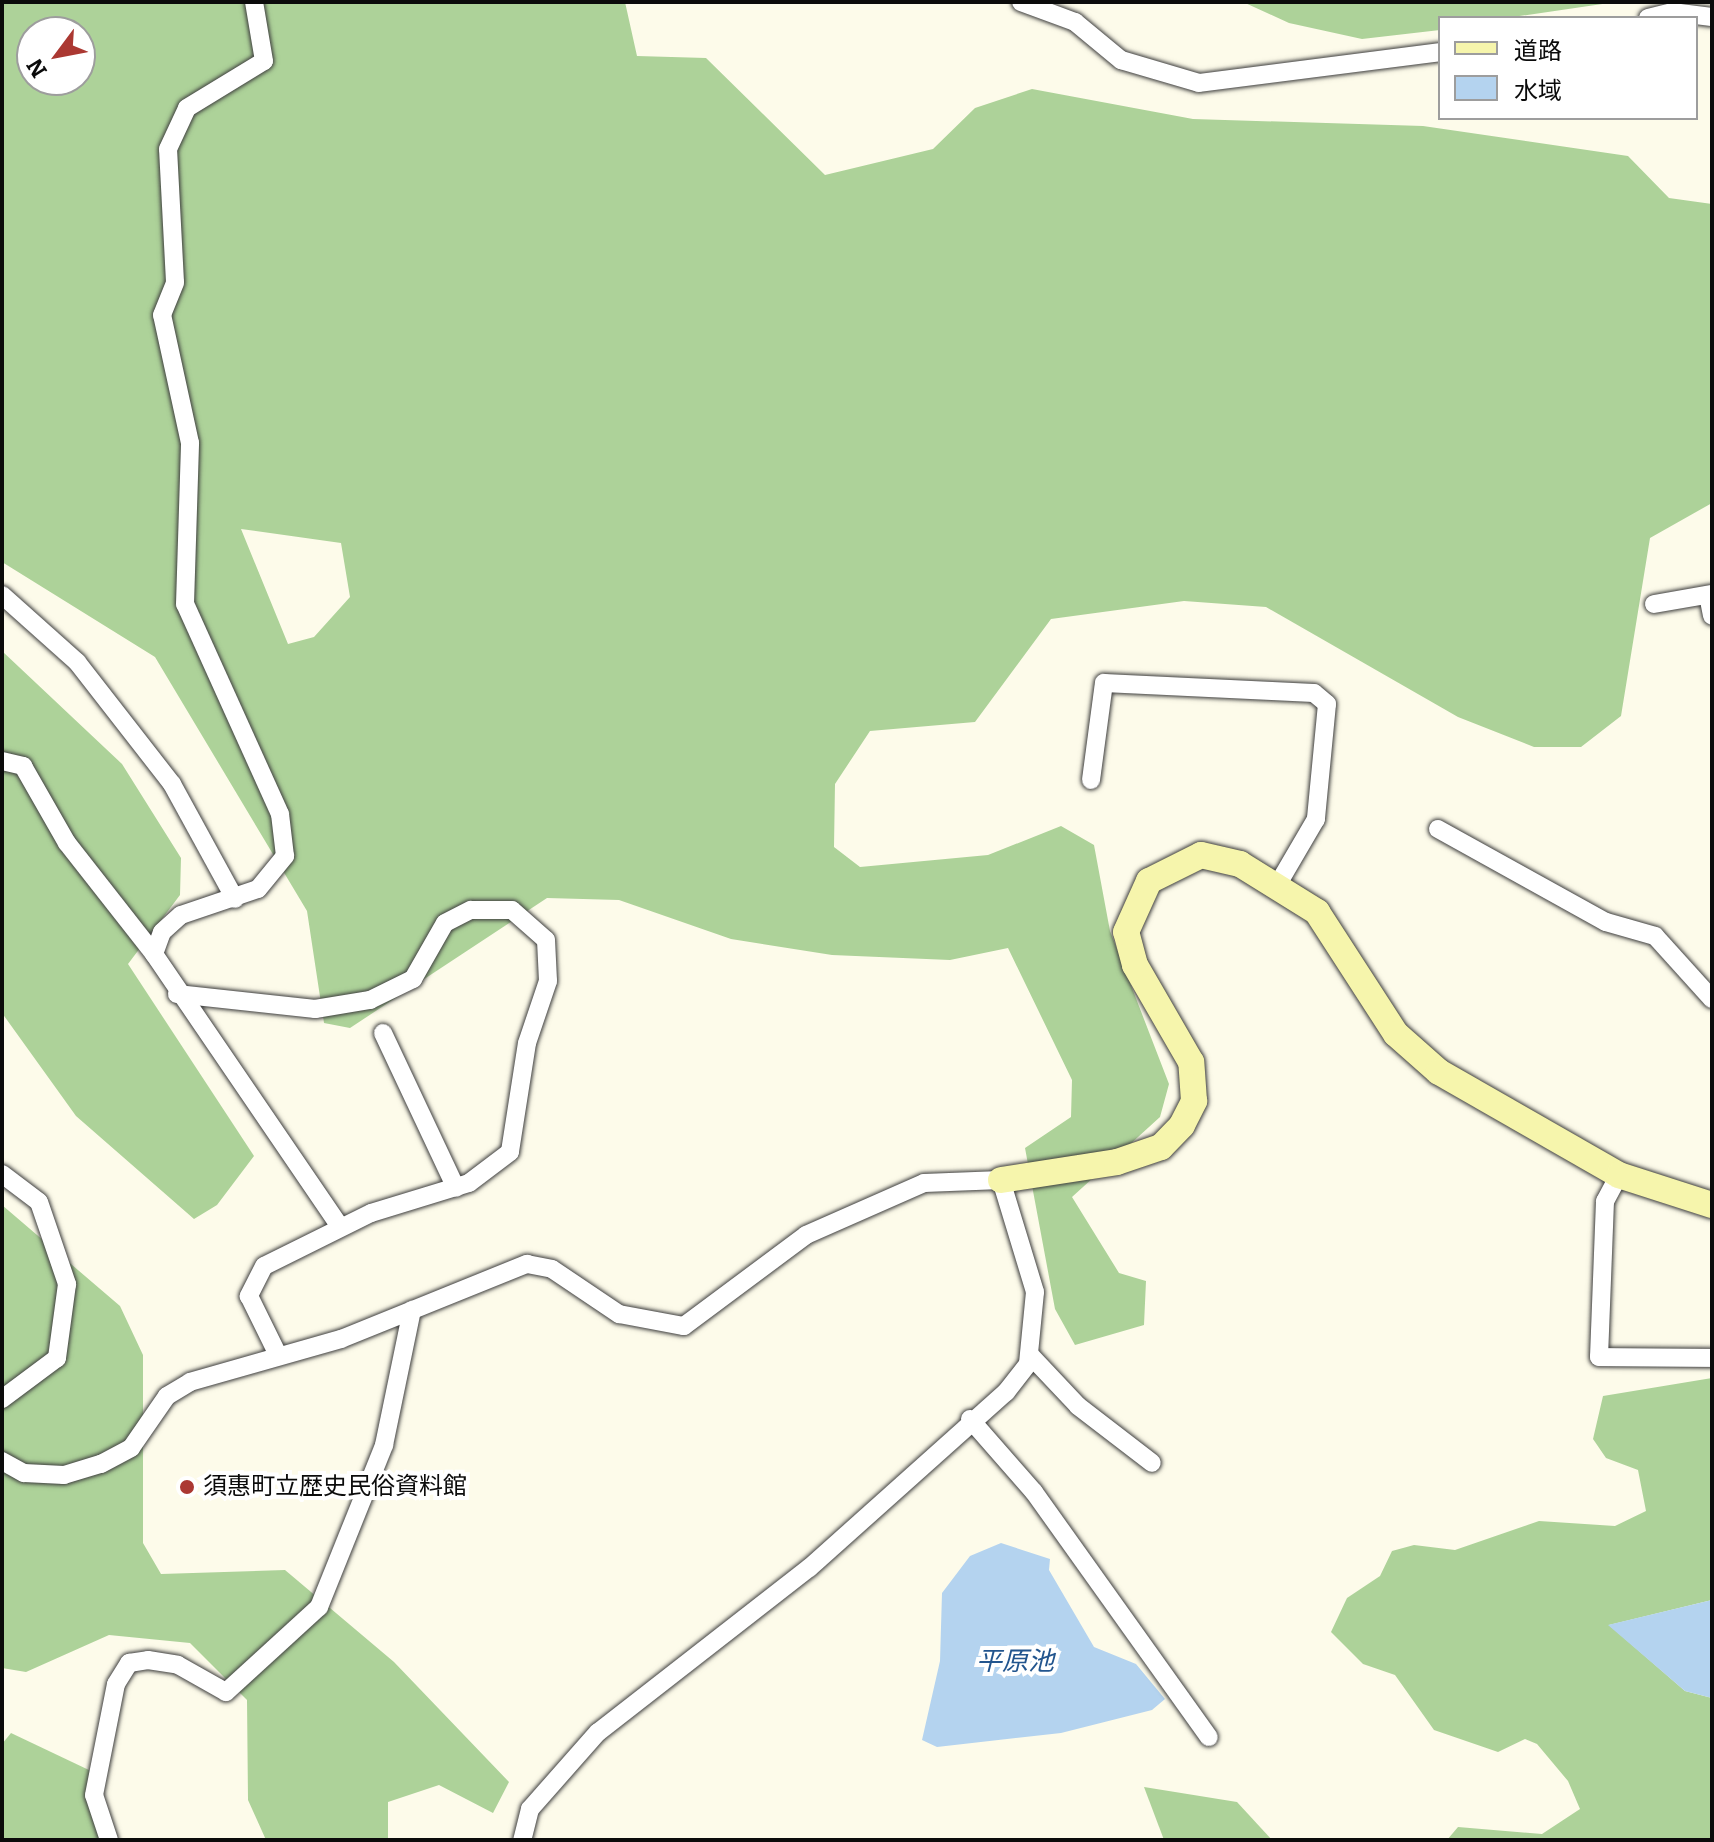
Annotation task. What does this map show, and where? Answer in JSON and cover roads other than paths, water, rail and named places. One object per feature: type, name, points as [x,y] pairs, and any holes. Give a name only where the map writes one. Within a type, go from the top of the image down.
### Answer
[{"type":"street","points":[[154,954],[162,932],[181,915],[235,899],[275,875],[285,838],[185,604],[190,443],[162,315],[175,282],[168,149],[187,108],[264,61],[254,2]]},
{"type":"street","points":[[1021,2],[1075,22],[1121,60],[1199,83],[1438,52]]},
{"type":"street","points":[[1656,16],[1672,12],[1712,17]]},
{"type":"street","points":[[2,595],[77,662],[172,784],[235,899]]},
{"type":"street","points":[[1654,604],[1710,595],[1712,616]]},
{"type":"street","points":[[1091,780],[1104,683],[1314,693],[1327,704],[1316,819],[1278,884]]},
{"type":"street","points":[[2,761],[23,766],[67,843],[154,954],[177,994],[340,1227]]},
{"type":"street","points":[[1438,829],[1606,922],[1655,936],[1712,999]]},
{"type":"street","points":[[2,1461],[24,1473],[64,1475],[101,1464],[145,1434],[167,1396],[277,1353],[341,1339],[527,1264],[552,1269],[619,1314],[684,1326],[806,1235],[924,1183],[1001,1180],[1117,1162],[1161,1147],[1182,1125],[1194,1101],[1191,1062],[1135,965],[1126,932],[1149,881],[1201,855],[1278,884],[1317,912],[1396,1034],[1439,1072],[1619,1175],[1712,1205]]},
{"type":"street","points":[[177,994],[301,1008],[370,1000],[413,979],[445,923],[471,910],[512,910],[531,919],[550,960],[510,1152],[494,1171],[456,1188],[340,1227],[280,1255],[253,1280],[249,1296],[277,1353]]},
{"type":"street","points":[[383,1033],[456,1188]]},
{"type":"street","points":[[2,1174],[39,1202],[67,1284],[57,1358],[2,1399]]},
{"type":"street","points":[[1619,1175],[1605,1201],[1599,1357],[1712,1358]]},
{"type":"street","points":[[522,1840],[530,1809],[598,1732],[809,1568],[970,1419],[1006,1392],[1030,1355],[1035,1292],[1001,1180]]},
{"type":"street","points":[[109,1840],[94,1795],[116,1684],[129,1663],[148,1660],[178,1665],[226,1692],[319,1607],[384,1445],[412,1310]]},
{"type":"street","points":[[1030,1355],[1078,1406],[1152,1463]]},
{"type":"street","points":[[970,1419],[1034,1492],[1209,1737]]},
{"type":"water","name":"平原池","points":[[1001,1543],[1050,1559],[1049,1570],[1094,1647],[1136,1664],[1165,1699],[1152,1710],[1061,1733],[937,1747],[922,1740],[940,1661],[942,1593],[970,1556]]},
{"type":"water","points":[[1712,1600],[1712,1698],[1685,1691],[1608,1625]]},
{"type":"place","name":"須惠町立歴史民俗資料館","points":[[187,1487]]}]
